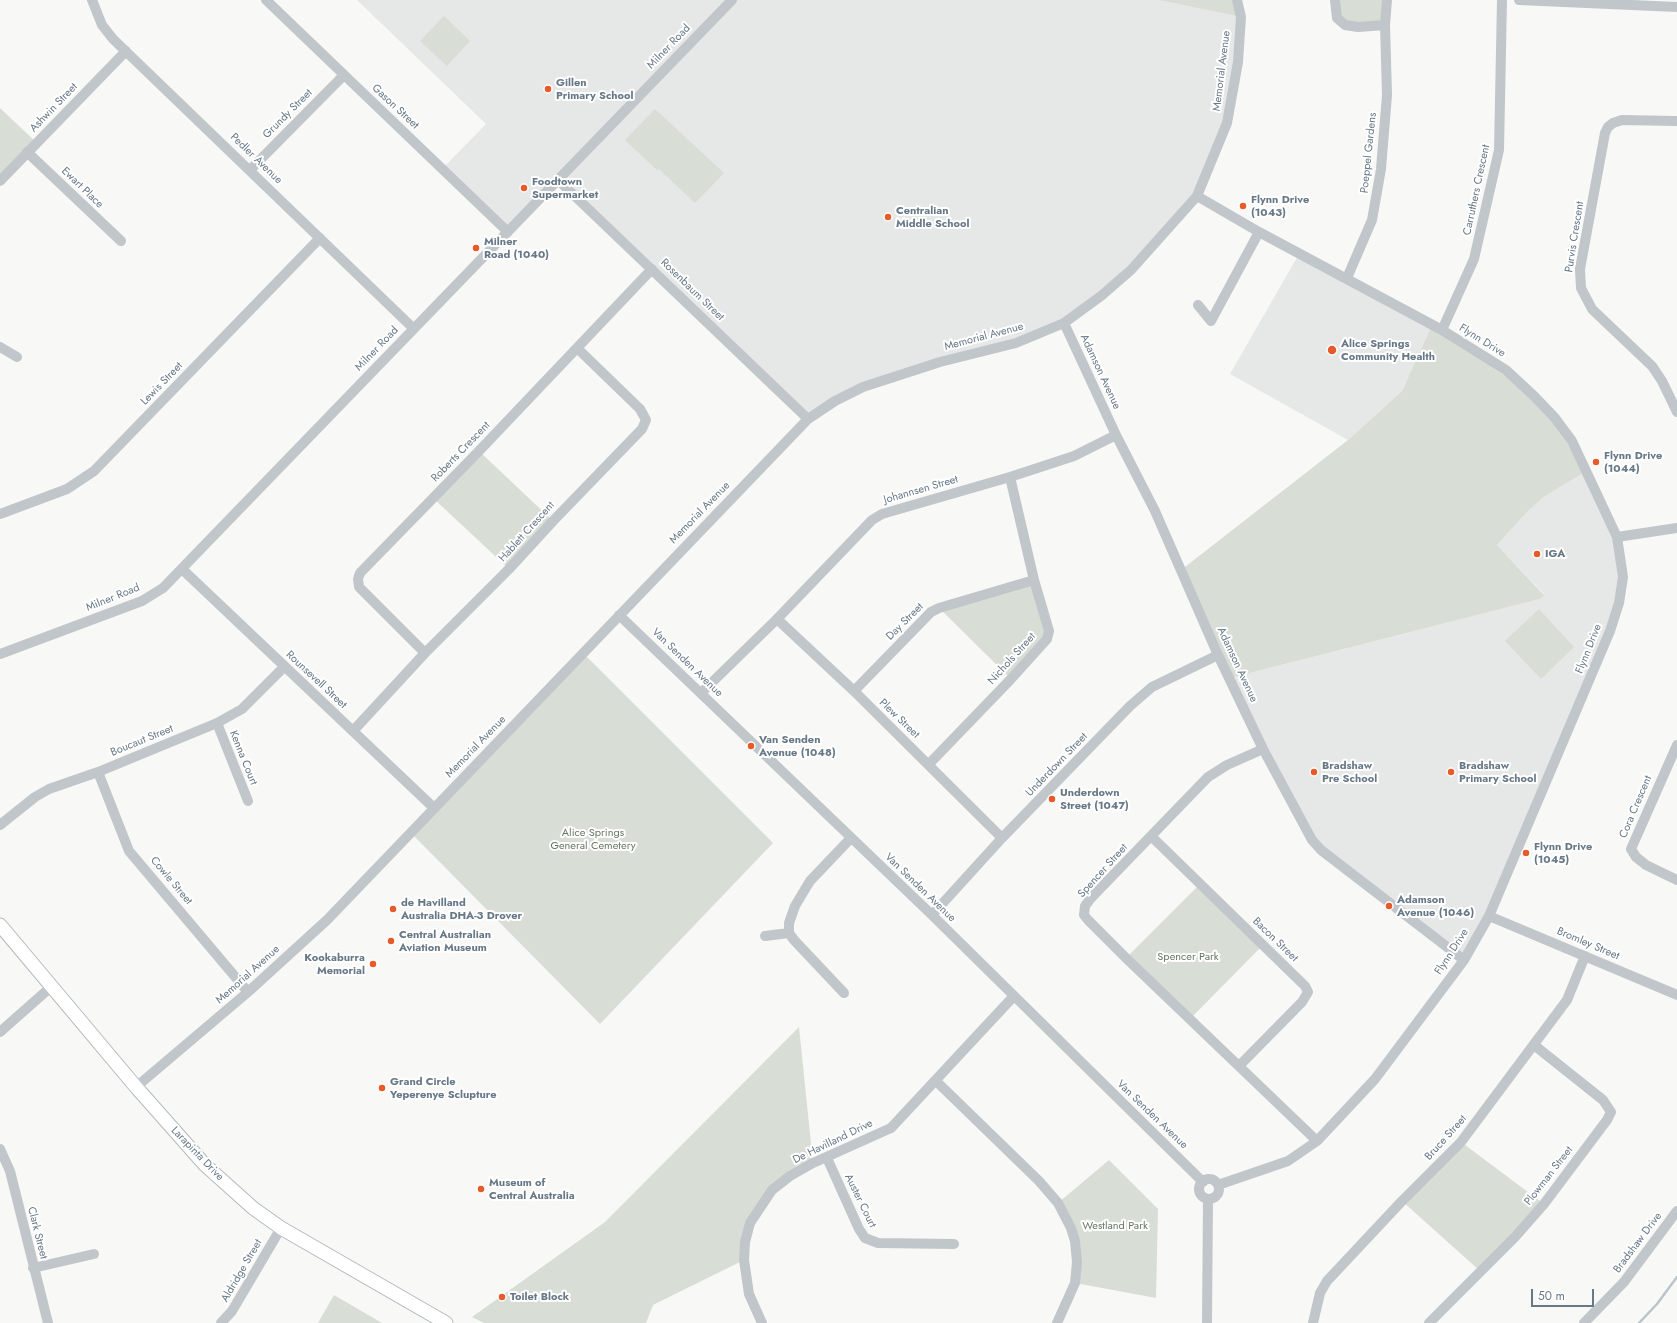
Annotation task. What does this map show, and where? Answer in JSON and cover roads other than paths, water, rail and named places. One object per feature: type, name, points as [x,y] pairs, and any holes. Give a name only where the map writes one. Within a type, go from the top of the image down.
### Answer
[{"type":"main road","name":"Larapinta Drive","points":[[0,925],[136,1087],[205,1165],[253,1208],[281,1228],[446,1323]]},
{"type":"street","name":"Pedler Avenue","points":[[92,0],[102,25],[126,51],[413,328]]},
{"type":"street","name":"Gason Street","points":[[266,0],[508,232]]},
{"type":"street","name":"Milner Road","points":[[0,654],[142,601],[163,588],[732,0]]},
{"type":"street","name":"Memorial Avenue","points":[[136,1087],[248,992],[327,920],[808,419],[835,401],[863,387],[940,362],[1016,343],[1064,323],[1101,296],[1131,270],[1197,196],[1227,123],[1238,62],[1240,17],[1237,0]]},
{"type":"street","points":[[1335,0],[1338,18],[1345,25],[1358,27],[1385,25]]},
{"type":"street","name":"Poeppel Gardens","points":[[1348,278],[1372,220],[1381,169],[1387,95],[1385,25],[1387,0]]},
{"type":"street","name":"Carruthers Crescent","points":[[1442,330],[1474,259],[1499,150],[1502,0]]},
{"type":"street","points":[[1519,0],[1677,7]]},
{"type":"street","name":"Ashwin Street","points":[[0,181],[126,51]]},
{"type":"street","name":"Grundy Street","points":[[250,170],[344,76]]},
{"type":"street","name":"Purvis Crescent","points":[[1677,121],[1622,120],[1613,123],[1608,127],[1605,133],[1580,269],[1581,288],[1592,309],[1652,366],[1662,381],[1677,412]]},
{"type":"street","name":"Ewart Place","points":[[27,152],[121,241]]},
{"type":"street","name":"Rosenbaum Street","points":[[558,180],[808,419]]},
{"type":"street","name":"Flynn Drive","points":[[1197,196],[1259,232],[1348,278],[1442,330],[1506,370],[1555,418],[1572,441],[1617,537],[1623,577],[1619,603],[1610,631],[1489,916],[1464,960],[1375,1079],[1317,1140],[1288,1161],[1218,1185]]},
{"type":"street","points":[[1198,305],[1211,321],[1259,232]]},
{"type":"street","name":"Lewis Street","points":[[0,514],[67,489],[94,471],[320,238]]},
{"type":"street","name":"Roberts Crescent","points":[[425,653],[359,587],[358,579],[360,573],[652,269]]},
{"type":"street","name":"Adamson Avenue","points":[[1064,323],[1116,435],[1155,511],[1218,655],[1263,749],[1312,840],[1321,850],[1464,960]]},
{"type":"street","points":[[0,347],[17,357]]},
{"type":"street","name":"Hablett Crescent","points":[[353,731],[425,653],[509,570],[553,521],[642,429],[646,420],[640,409],[577,348]]},
{"type":"street","name":"Johannsen Street","points":[[701,693],[777,619],[872,520],[882,514],[1010,477],[1074,456],[1116,435]]},
{"type":"street","name":"Nichols Street","points":[[929,764],[1011,679],[1046,639],[1049,631],[1034,580],[1010,477]]},
{"type":"street","points":[[1617,537],[1677,528]]},
{"type":"street","name":"Rounsevell Street","points":[[182,569],[434,808]]},
{"type":"street","name":"Day Street","points":[[854,691],[931,612],[939,608],[1034,580]]},
{"type":"street","name":"Van Senden Avenue","points":[[619,615],[850,839],[932,915],[1203,1182]]},
{"type":"street","name":"Plew Street","points":[[777,619],[854,691],[1002,838]]},
{"type":"street","name":"Underdown Street","points":[[932,915],[1002,838],[1130,706],[1152,687],[1218,655]]},
{"type":"street","name":"Boucaut Street","points":[[0,825],[35,797],[49,789],[98,772],[216,723],[242,709],[284,667]]},
{"type":"street","name":"Kenna Court","points":[[216,723],[248,801]]},
{"type":"street","name":"Cora Crescent","points":[[1677,745],[1631,849],[1636,857],[1646,865],[1677,880]]},
{"type":"street","name":"Spencer Street","points":[[1263,749],[1227,765],[1208,777],[1091,898],[1086,906],[1084,914],[1088,920],[1126,958],[1317,1140]]},
{"type":"street","name":"Cowle Street","points":[[98,772],[129,850],[248,992]]},
{"type":"street","name":"Bacon Street","points":[[1151,836],[1305,986],[1308,992],[1302,1002],[1240,1066]]},
{"type":"street","points":[[844,993],[789,933],[789,923],[795,906],[810,881],[850,839]]},
{"type":"street","name":"Bromley Street","points":[[1489,916],[1677,994]]},
{"type":"street","points":[[765,936],[789,933]]},
{"type":"street","name":"Bruce Street","points":[[1313,1323],[1320,1293],[1327,1281],[1460,1142],[1567,1000],[1585,956]]},
{"type":"street","points":[[0,1032],[52,986]]},
{"type":"street","name":"De Havilland Drive","points":[[758,1322],[749,1294],[744,1260],[745,1242],[750,1223],[772,1190],[790,1176],[891,1128],[1014,997]]},
{"type":"street","name":"Plowman Street","points":[[1429,1323],[1529,1221],[1607,1120],[1611,1112],[1603,1100],[1534,1045]]},
{"type":"street","points":[[936,1081],[1039,1181],[1058,1202],[1075,1241],[1077,1262],[1074,1283],[1057,1323]]},
{"type":"street","name":"Clark Street","points":[[0,1149],[10,1171],[48,1323]]},
{"type":"street","name":"Auster Court","points":[[827,1158],[859,1229],[865,1238],[878,1243],[954,1244]]},
{"type":"street","points":[[1212,1180],[1218,1185],[1218,1193],[1212,1198],[1208,1199],[1200,1193],[1201,1185],[1203,1182],[1212,1180]]},
{"type":"street","points":[[1207,1323],[1208,1199]]},
{"type":"street","name":"Bradshaw Drive","points":[[1584,1323],[1624,1282],[1677,1211]]},
{"type":"street","name":"Aldridge Street","points":[[221,1323],[232,1311],[281,1228]]},
{"type":"street","points":[[34,1268],[94,1254]]},
{"type":"waterway","points":[[1639,1323],[1657,1304],[1677,1277]]},
{"type":"place","name":"Gillen Primary School","points":[[548,89]]},
{"type":"place","name":"Foodtown Supermarket","points":[[524,188]]},
{"type":"place","name":"Flynn Drive (1043)","points":[[1243,206]]},
{"type":"place","name":"Centralian Middle School","points":[[888,217]]},
{"type":"place","name":"Milner Road (1040)","points":[[476,248]]},
{"type":"place","name":"Alice Springs Community Health","points":[[1332,350]]},
{"type":"place","name":"Flynn Drive (1044)","points":[[1596,462]]},
{"type":"place","name":"IGA","points":[[1537,554]]},
{"type":"place","name":"Van Senden Avenue (1048)","points":[[751,746]]},
{"type":"place","name":"Bradshaw Pre School","points":[[1314,772]]},
{"type":"place","name":"Bradshaw Primary School","points":[[1451,772]]},
{"type":"place","name":"Underdown Street (1047)","points":[[1052,799]]},
{"type":"place","name":"Flynn Drive (1045)","points":[[1526,853]]},
{"type":"place","name":"Adamson Avenue (1046)","points":[[1389,906]]},
{"type":"place","name":"de Havilland Australia DHA-3 Drover","points":[[393,909]]},
{"type":"place","name":"Central Australian Aviation Museum","points":[[391,941]]},
{"type":"place","name":"Kookaburra Memorial","points":[[373,964]]},
{"type":"place","name":"Grand Circle Yeperenye Sclupture","points":[[382,1088]]},
{"type":"place","name":"Museum of Central Australia","points":[[481,1189]]},
{"type":"place","name":"Toilet Block","points":[[502,1297]]},
{"type":"park label","name":"Alice Springs General Cemetery","points":[[593,839]]},
{"type":"park label","name":"Spencer Park","points":[[1188,957]]},
{"type":"park label","name":"Westland Park","points":[[1115,1226]]}]
